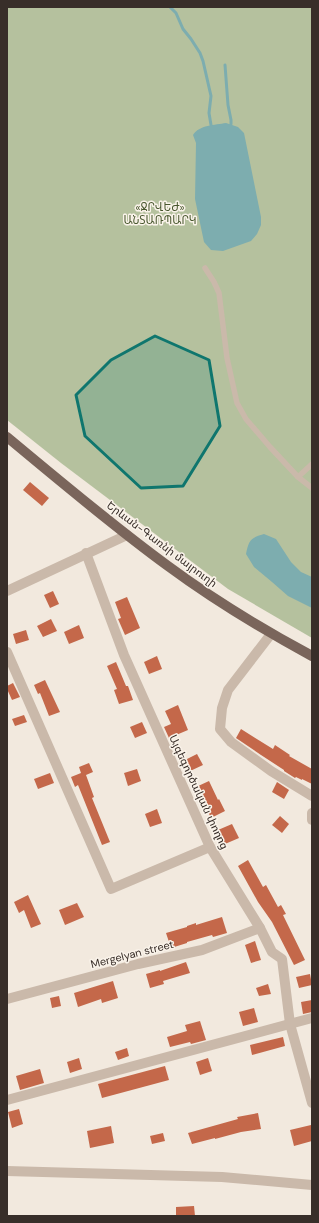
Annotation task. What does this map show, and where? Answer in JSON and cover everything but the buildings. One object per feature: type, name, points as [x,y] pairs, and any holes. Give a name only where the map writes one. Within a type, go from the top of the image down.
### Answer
[{"type":"main road","name":"Երևան-Գառնի մայրուղի","points":[[7,437],[126,535],[182,576],[270,634],[312,656]]},
{"type":"street","points":[[7,591],[126,535]]},
{"type":"street","name":"Այգեգործական փողոց","points":[[86,553],[124,655],[210,847],[260,928],[272,952],[282,959],[290,1024],[312,1103]]},
{"type":"street","points":[[270,634],[228,690],[222,708],[220,728],[231,742],[271,771],[312,796]]},
{"type":"street","points":[[7,652],[111,889],[210,847]]},
{"type":"street","points":[[312,813],[312,820]]},
{"type":"street","name":"Mergelyan street","points":[[7,999],[138,964],[202,950],[260,928]]},
{"type":"street","points":[[7,1100],[312,1018]]},
{"type":"street","points":[[7,1171],[222,1177],[312,1184]]},
{"type":"lane","points":[[205,268],[214,282],[219,294],[227,358],[237,403],[246,419],[270,448],[298,477],[312,488]]},
{"type":"lane","points":[[298,477],[312,464]]},
{"type":"highlighted area","points":[[155,336],[209,360],[220,426],[183,486],[141,488],[85,436],[76,395],[111,360]]},
{"type":"green space","name":"«ՋՐՎԵԺ» ԱՆՏԱՌՊԱՐԿ","points":[[7,7],[312,7],[312,638],[228,589],[61,463],[7,420]]},
{"type":"water","points":[[226,123],[238,127],[244,133],[261,217],[261,225],[257,234],[251,241],[223,251],[211,250],[204,242],[195,199],[196,143],[193,135],[203,127]]},
{"type":"water","points":[[264,534],[276,539],[291,562],[301,572],[312,577],[312,608],[288,596],[254,567],[246,554],[248,546],[253,538]]},
{"type":"waterway","points":[[170,7],[176,13],[183,29],[200,53],[203,61],[211,96],[209,113],[211,125]]},
{"type":"waterway","points":[[225,65],[231,124]]}]
